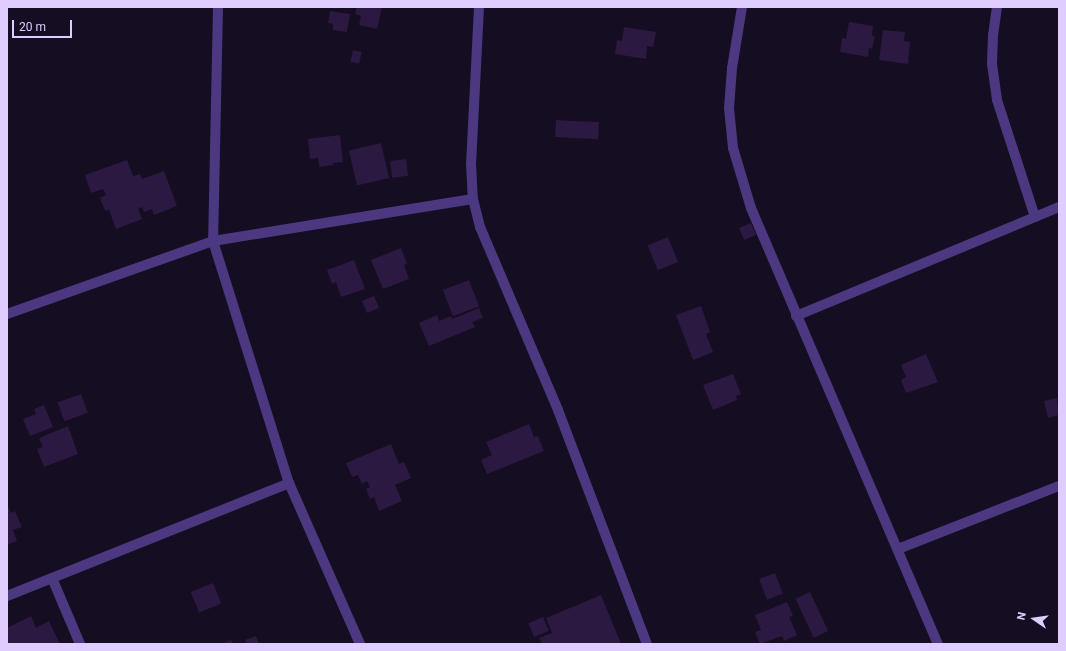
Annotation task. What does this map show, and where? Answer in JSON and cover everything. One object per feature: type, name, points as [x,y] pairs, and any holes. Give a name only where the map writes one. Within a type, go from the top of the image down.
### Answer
[{"type":"street","points":[[218,7],[213,241],[289,483],[360,644]]},
{"type":"street","points":[[479,7],[471,164],[473,199],[480,227],[558,410],[647,644]]},
{"type":"street","points":[[742,7],[732,68],[729,108],[733,148],[751,208],[796,316],[938,644]]},
{"type":"street","points":[[997,7],[993,34],[992,64],[997,100],[1035,217]]},
{"type":"street","points":[[7,314],[213,241],[473,199]]},
{"type":"street","points":[[796,316],[1059,207]]},
{"type":"street","points":[[7,596],[289,483]]},
{"type":"street","points":[[898,549],[1059,486]]},
{"type":"street","points":[[52,578],[80,644]]},
{"type":"building","points":[[357,7],[382,7],[377,29],[359,25],[361,16],[355,14]]},
{"type":"building","points":[[330,11],[350,14],[347,32],[333,30],[333,24],[328,23]]},
{"type":"building","points":[[849,22],[873,26],[872,36],[875,36],[872,49],[869,48],[868,57],[840,52],[842,38],[846,39]]},
{"type":"building","points":[[624,27],[656,32],[653,47],[647,46],[646,59],[615,54],[617,40],[622,41]]},
{"type":"building","points":[[883,30],[905,32],[904,41],[910,42],[908,64],[879,60]]},
{"type":"building","points":[[353,50],[362,52],[359,64],[350,62]]},
{"type":"building","points":[[556,120],[599,122],[598,139],[555,137]]},
{"type":"building","points":[[340,135],[343,162],[319,167],[318,158],[310,159],[308,139]]},
{"type":"building","points":[[381,143],[389,178],[357,186],[349,150]]},
{"type":"building","points":[[406,159],[408,176],[392,178],[390,161]]},
{"type":"building","points":[[127,160],[133,176],[140,174],[142,179],[164,171],[177,206],[154,215],[152,209],[144,212],[142,207],[138,209],[142,219],[116,229],[109,210],[105,211],[100,198],[106,195],[103,189],[91,193],[85,175]]},
{"type":"building","points":[[751,223],[756,235],[744,240],[739,228]]},
{"type":"building","points":[[668,237],[678,262],[658,270],[648,245]]},
{"type":"building","points":[[401,248],[407,264],[404,265],[409,279],[383,289],[371,260]]},
{"type":"building","points":[[354,260],[365,289],[341,297],[336,282],[332,284],[327,270]]},
{"type":"building","points":[[469,280],[479,306],[453,316],[443,290]]},
{"type":"building","points":[[374,296],[379,308],[367,313],[362,301]]},
{"type":"building","points":[[701,306],[710,332],[706,334],[713,352],[693,360],[676,315]]},
{"type":"building","points":[[479,308],[483,318],[472,322],[475,327],[429,346],[419,323],[437,315],[439,321],[451,316],[452,319]]},
{"type":"building","points":[[926,354],[938,382],[906,393],[901,380],[906,377],[901,365]]},
{"type":"building","points":[[733,374],[741,394],[736,396],[737,400],[713,410],[703,385]]},
{"type":"building","points":[[81,394],[88,413],[64,421],[58,403]]},
{"type":"building","points":[[1057,398],[1059,415],[1048,418],[1044,401]]},
{"type":"building","points":[[44,405],[53,427],[30,436],[23,419],[36,414],[34,409]]},
{"type":"building","points":[[529,424],[534,437],[538,436],[544,451],[487,474],[481,460],[492,455],[486,442]]},
{"type":"building","points":[[68,426],[78,454],[44,467],[37,449],[43,447],[39,438]]},
{"type":"building","points":[[391,444],[399,464],[404,462],[411,478],[395,485],[402,501],[379,511],[374,497],[370,499],[366,489],[370,487],[367,481],[362,484],[358,475],[352,477],[346,463]]},
{"type":"building","points":[[7,503],[11,513],[15,511],[22,527],[13,530],[17,541],[7,545]]},
{"type":"building","points":[[775,573],[783,594],[767,600],[759,579]]},
{"type":"building","points":[[213,583],[221,603],[199,612],[191,592]]},
{"type":"building","points":[[810,592],[828,631],[814,638],[795,599]]},
{"type":"building","points":[[601,595],[621,644],[542,644],[539,638],[552,633],[546,618]]},
{"type":"building","points":[[787,602],[793,616],[789,617],[797,635],[784,641],[782,636],[760,644],[755,632],[761,630],[755,615]]},
{"type":"building","points":[[31,616],[36,628],[49,621],[60,644],[7,644],[7,628]]},
{"type":"building","points":[[543,617],[549,631],[534,637],[528,623]]},
{"type":"building","points":[[256,636],[259,644],[247,644],[245,640]]},
{"type":"building","points":[[231,640],[233,644],[221,644]]}]
